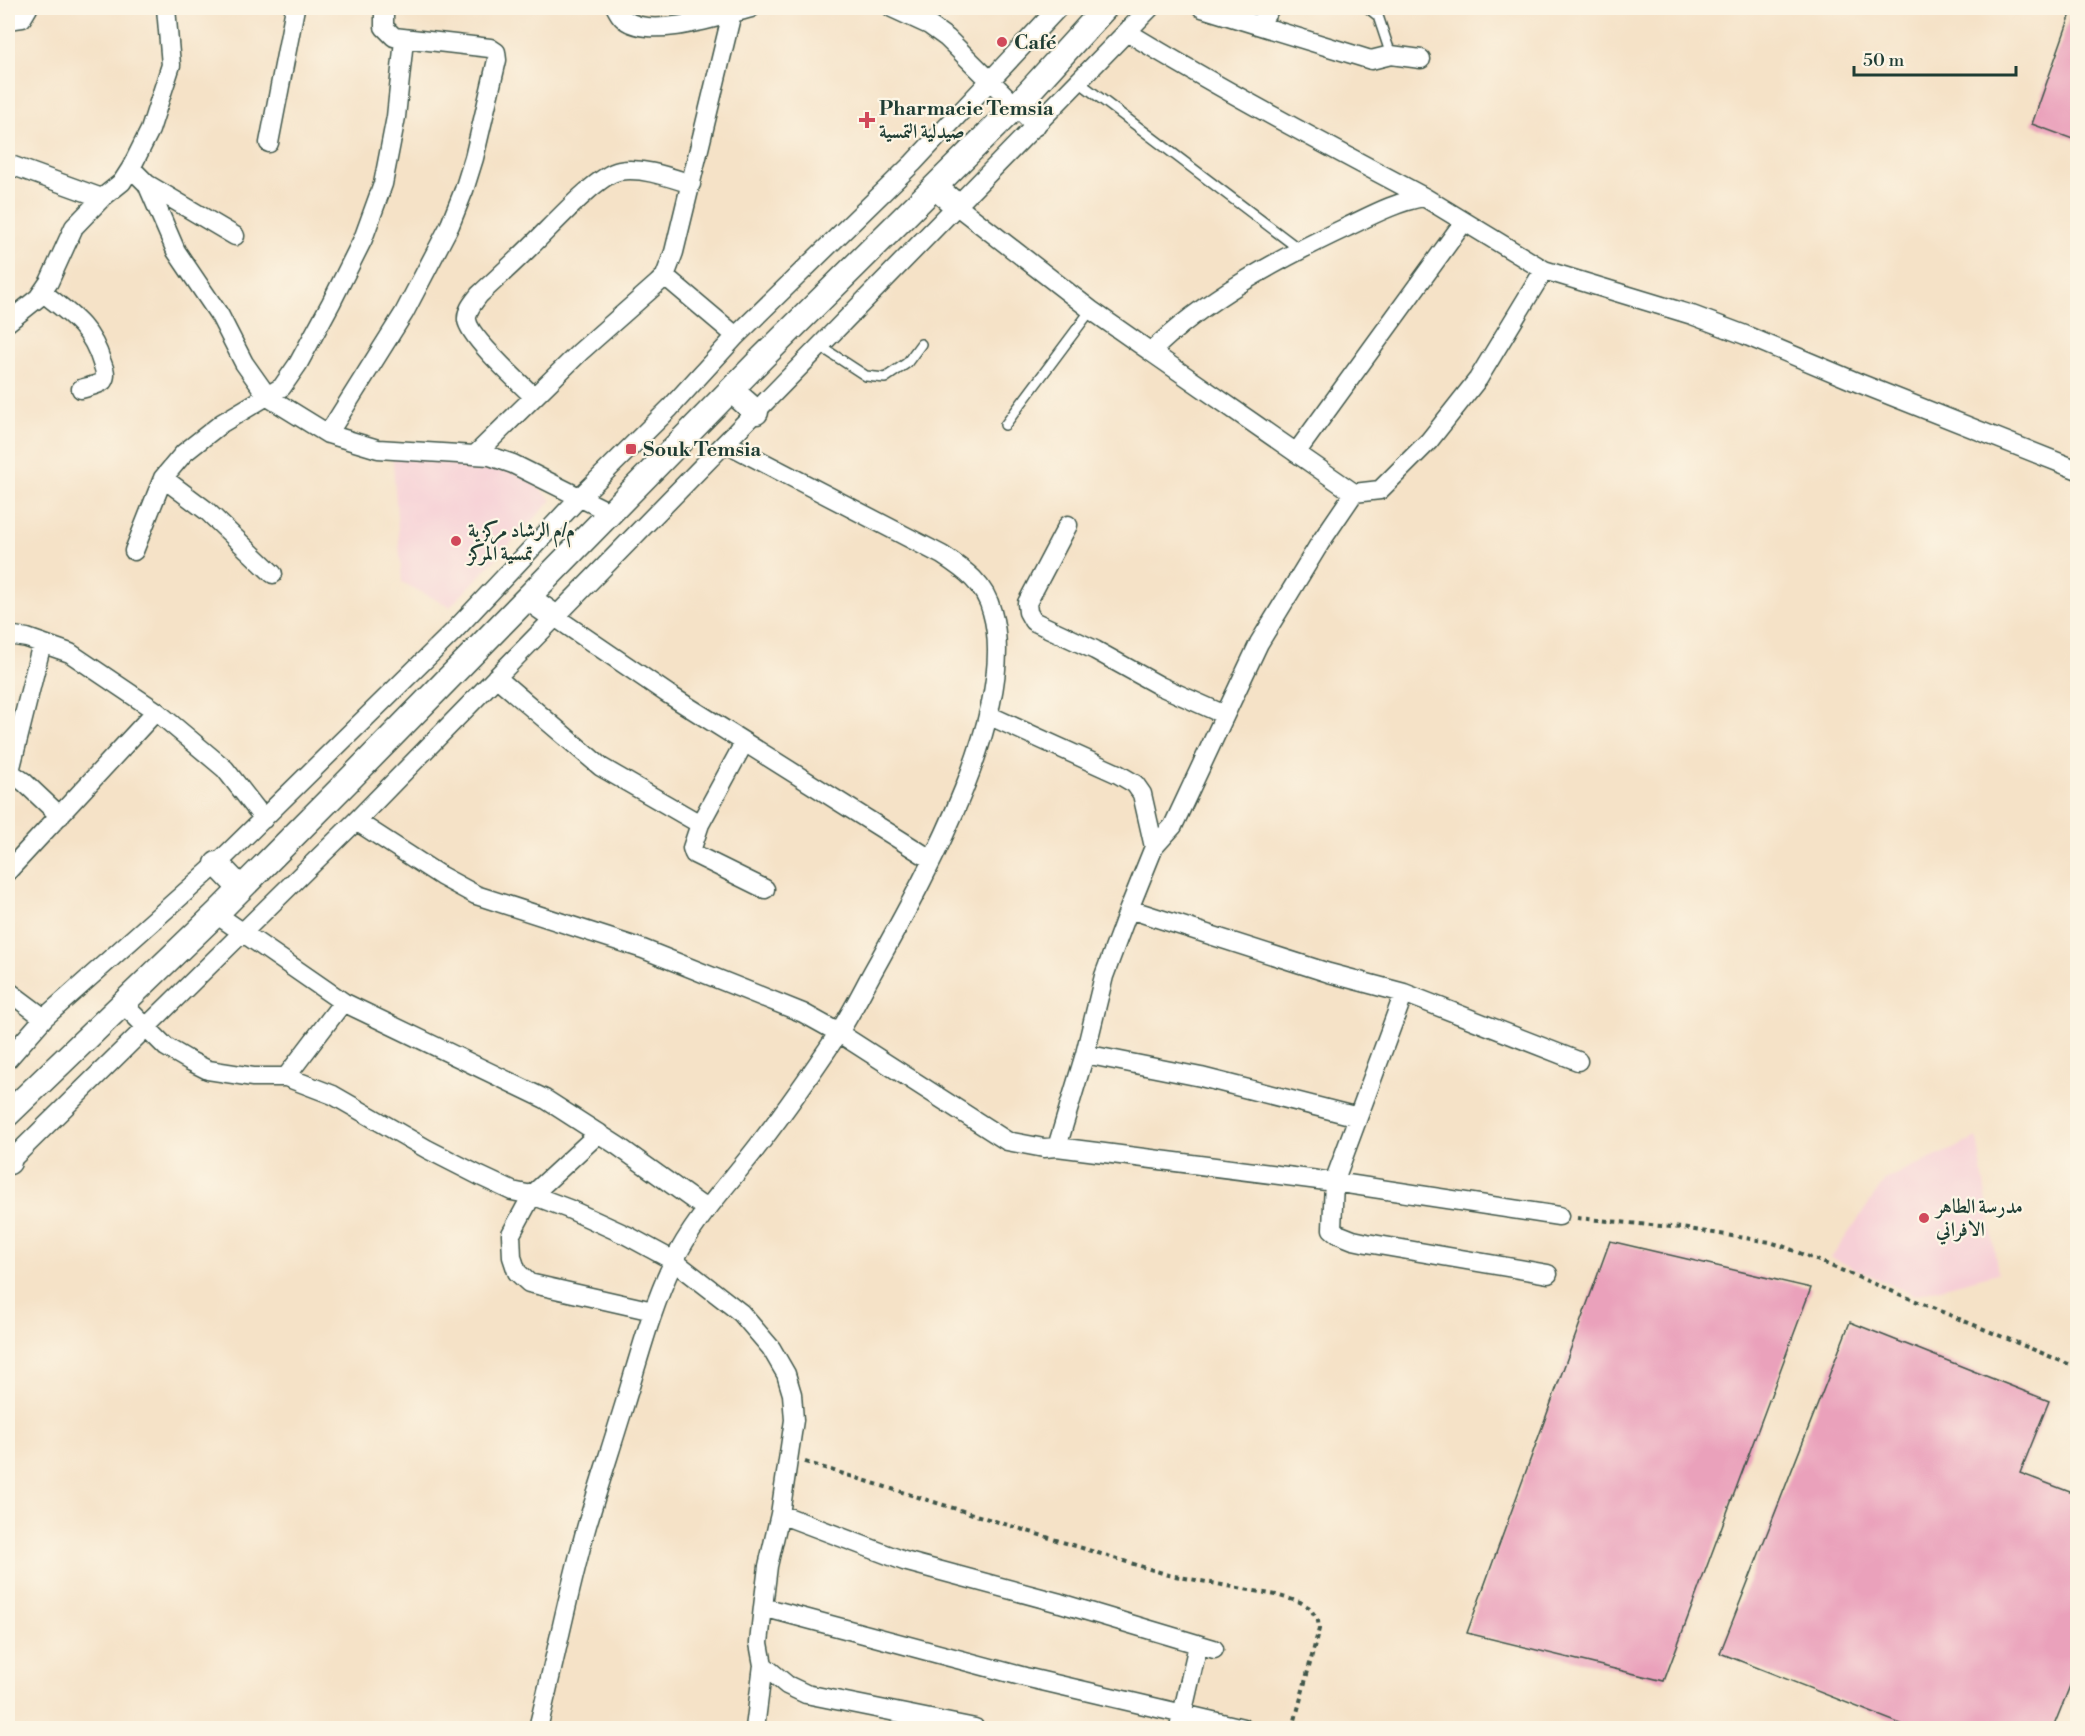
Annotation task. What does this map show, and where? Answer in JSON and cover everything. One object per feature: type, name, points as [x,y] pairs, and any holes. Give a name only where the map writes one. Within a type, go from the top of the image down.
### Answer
[{"type":"main road","points":[[8,1114],[241,889],[731,390],[1016,106],[1106,8]]},
{"type":"main road","points":[[935,187],[957,206]]},
{"type":"main road","points":[[731,390],[756,412]]},
{"type":"main road","points":[[528,598],[555,617]]},
{"type":"main road","points":[[217,864],[241,889]]},
{"type":"street","points":[[8,20],[22,18],[28,8]]},
{"type":"street","points":[[8,322],[33,303],[42,292],[74,227],[102,198],[122,182],[131,168],[150,130],[171,65],[166,8]]},
{"type":"street","points":[[270,143],[295,8]]},
{"type":"street","points":[[328,434],[404,313],[450,225],[474,158],[497,60],[495,52],[490,48],[404,40],[394,37],[387,32],[383,23],[384,8]]},
{"type":"street","points":[[616,8],[621,16],[631,23],[654,27],[681,25],[750,8]]},
{"type":"street","points":[[892,8],[929,25],[947,38],[1035,126]]},
{"type":"street","points":[[8,1059],[44,1018],[217,864],[453,632],[580,497],[670,408],[736,336],[914,163],[1058,8]]},
{"type":"street","points":[[8,1162],[356,820],[1150,8]]},
{"type":"street","points":[[1202,8],[1371,60],[1391,54],[1421,59]]},
{"type":"street","points":[[1259,25],[1270,8]]},
{"type":"street","points":[[476,454],[664,276],[674,252],[732,13]]},
{"type":"street","points":[[1127,32],[1268,114],[1424,197],[1544,270],[1692,315],[2078,470]]},
{"type":"street","points":[[134,551],[163,478],[184,453],[222,423],[282,387],[298,364],[331,303],[374,213],[383,184],[396,117],[404,40]]},
{"type":"street","points":[[8,164],[102,198]]},
{"type":"street","points":[[131,168],[147,184],[235,236]]},
{"type":"street","points":[[534,397],[469,327],[467,315],[479,295],[584,195],[617,171],[628,170],[655,174],[691,184]]},
{"type":"street","points":[[147,184],[176,251],[220,316],[244,363],[268,396],[328,434],[378,449],[490,456],[513,464],[610,513]]},
{"type":"street","points":[[1151,352],[1174,329],[1299,249],[1390,206],[1424,197]]},
{"type":"street","points":[[957,206],[1091,310],[1354,493],[1380,490],[1429,441],[1478,379],[1544,270]]},
{"type":"street","points":[[1296,453],[1463,222]]},
{"type":"street","points":[[664,276],[736,336]]},
{"type":"street","points":[[42,292],[82,323],[98,350],[105,374],[104,379],[102,382],[81,389]]},
{"type":"street","points":[[538,1728],[587,1526],[653,1311],[674,1261],[706,1209],[760,1143],[839,1032],[898,928],[932,860],[968,777],[988,715],[997,666],[997,637],[992,610],[982,588],[964,569],[942,555],[726,443]]},
{"type":"street","points":[[163,478],[207,511],[273,574]]},
{"type":"street","points":[[1057,1147],[1085,1054],[1104,976],[1154,847],[1173,826],[1259,643],[1320,543],[1354,493]]},
{"type":"street","points":[[1068,525],[1027,603],[1028,612],[1033,621],[1095,650],[1160,686],[1225,715]]},
{"type":"street","points":[[555,617],[744,743],[932,860]]},
{"type":"street","points":[[8,635],[27,638],[70,653],[156,711],[225,769],[264,819]]},
{"type":"street","points":[[42,643],[9,771],[60,816]]},
{"type":"street","points":[[496,677],[601,767],[700,824]]},
{"type":"street","points":[[8,872],[156,711]]},
{"type":"street","points":[[988,715],[1108,769],[1135,784],[1146,806],[1154,847]]},
{"type":"street","points":[[744,743],[700,824],[692,848],[694,854],[765,889]]},
{"type":"street","points":[[356,820],[441,876],[476,895],[643,949],[803,1013],[839,1032],[1007,1141],[1044,1148],[1057,1147],[1334,1182],[1559,1216]]},
{"type":"street","points":[[1129,909],[1329,973],[1404,993],[1578,1061]]},
{"type":"street","points":[[216,914],[343,1002],[545,1099],[599,1133],[706,1209]]},
{"type":"street","points":[[8,991],[44,1018]]},
{"type":"street","points":[[1404,993],[1334,1182],[1332,1229],[1338,1234],[1367,1243],[1548,1274]]},
{"type":"street","points":[[286,1077],[343,1002]]},
{"type":"street","points":[[123,1004],[166,1047],[208,1070],[253,1077],[286,1077],[333,1095],[427,1149],[480,1176],[512,1191],[532,1195],[569,1209],[618,1231],[674,1261],[741,1313],[771,1348],[786,1374],[792,1394],[794,1420],[780,1514],[768,1566],[759,1642],[763,1665],[755,1728]]},
{"type":"street","points":[[1085,1054],[1201,1077],[1358,1116]]},
{"type":"street","points":[[599,1133],[532,1195],[511,1234],[512,1257],[517,1272],[529,1282],[653,1311]]},
{"type":"street","points":[[780,1514],[904,1561],[1060,1603],[1206,1647],[1180,1721]]},
{"type":"street","points":[[763,1607],[1180,1721],[1243,1728]]},
{"type":"street","points":[[763,1665],[787,1685],[806,1694],[975,1728]]},
{"type":"lane","points":[[1368,8],[1378,16],[1391,54]]},
{"type":"lane","points":[[1079,82],[1299,249]]},
{"type":"lane","points":[[1005,425],[1091,310]]},
{"type":"lane","points":[[820,346],[866,376],[885,378],[907,363],[921,344]]},
{"type":"path","points":[[1559,1216],[1682,1228],[1785,1246],[2078,1368]]},
{"type":"path","points":[[789,1457],[1169,1575],[1276,1594],[1310,1608],[1318,1621],[1319,1629],[1293,1728]]},
{"type":"shaded area","name":"م/م الرشاد مركزية تمسية المركز","points":[[392,450],[497,459],[526,476],[552,500],[450,607],[402,582]]},
{"type":"shaded area","name":"مدرسة الطاهر الافراني","points":[[1977,1138],[1998,1273],[1914,1295],[1831,1258],[1886,1179]]},
{"type":"building","points":[[2073,8],[2078,8],[2078,141],[2032,124]]},
{"type":"building","points":[[1610,1241],[1811,1288],[1664,1681],[1467,1633]]},
{"type":"building","points":[[1850,1322],[2049,1401],[2020,1473],[2078,1495],[2078,1666],[2053,1728],[1911,1728],[1720,1653]]},
{"type":"place","name":"Café","points":[[1002,42]]},
{"type":"place","name":"Pharmacie Temsia صيدلية التمسية","points":[[867,120]]},
{"type":"place","name":"Souk Temsia","points":[[631,449]]},
{"type":"place","name":"م/م الرشاد مركزية تمسية المركز","points":[[456,541]]},
{"type":"place","name":"مدرسة الطاهر الافراني","points":[[1924,1218]]}]
